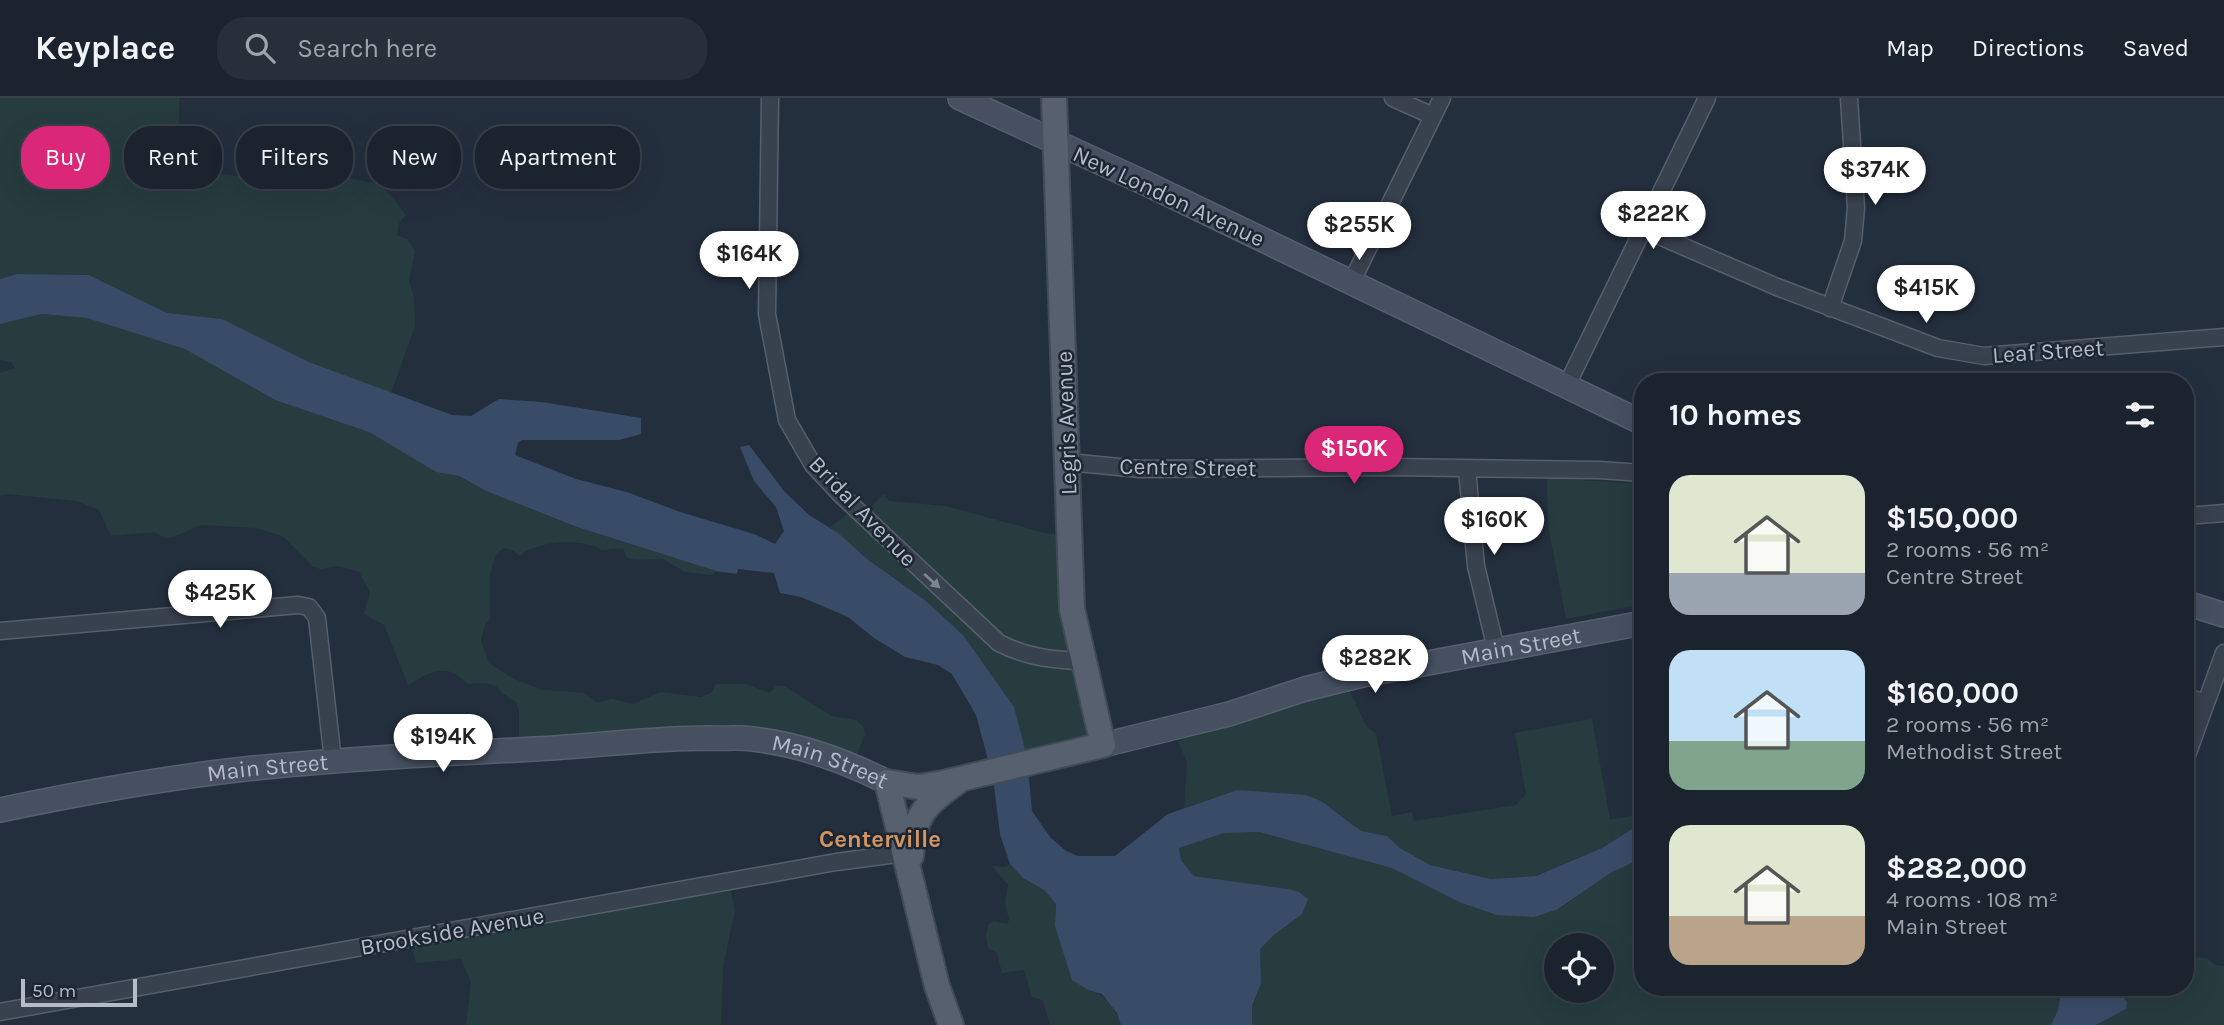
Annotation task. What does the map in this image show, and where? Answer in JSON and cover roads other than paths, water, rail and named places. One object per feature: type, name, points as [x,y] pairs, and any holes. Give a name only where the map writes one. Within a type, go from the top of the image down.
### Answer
[{"type":"main road","name":"New London Avenue","points":[[960,98],[1145,183],[1634,419]]},
{"type":"main road","name":"Legris Avenue","points":[[1054,98],[1072,609],[1102,745]]},
{"type":"main road","points":[[2194,606],[2224,615]]},
{"type":"main road","name":"Main Street","points":[[0,810],[170,779],[333,761],[684,738],[751,739],[822,754],[858,767],[887,782],[918,787],[1055,757],[1229,714],[1305,689],[1496,649],[1634,625]]},
{"type":"main road","points":[[908,862],[917,820],[942,792],[961,779]]},
{"type":"main road","points":[[887,782],[937,986],[951,1025]]},
{"type":"street","name":"Bridal Avenue","points":[[770,98],[767,314],[787,420],[813,465],[849,503],[999,643],[1017,653],[1037,658],[1082,661]]},
{"type":"street","points":[[1394,98],[1433,116]]},
{"type":"street","points":[[1351,283],[1441,98]]},
{"type":"street","points":[[1566,387],[1707,98]]},
{"type":"street","points":[[1830,308],[1853,241],[1856,208],[1849,98]]},
{"type":"street","name":"Leaf Street","points":[[1643,229],[1830,308],[1938,348],[1984,356],[2224,337]]},
{"type":"street","name":"Centre Street","points":[[1068,462],[1140,469],[1600,470],[1634,473]]},
{"type":"street","points":[[1467,469],[1476,566],[1496,649]]},
{"type":"street","points":[[2194,515],[2224,513]]},
{"type":"street","points":[[0,631],[231,610],[309,607],[317,618],[333,761]]},
{"type":"street","points":[[2194,736],[2224,653]]},
{"type":"street","points":[[2194,699],[2206,703]]},
{"type":"street","name":"Brookside Avenue","points":[[0,1012],[836,862],[908,862]]},
{"type":"water","points":[[17,274],[89,275],[167,313],[222,319],[309,362],[452,415],[471,416],[499,399],[542,402],[641,418],[641,434],[619,440],[522,440],[518,443],[515,455],[576,479],[627,492],[680,512],[754,534],[775,544],[784,531],[776,507],[754,481],[740,447],[749,445],[784,491],[809,515],[838,533],[867,559],[926,601],[963,635],[1014,707],[1027,757],[1032,811],[1050,837],[1066,851],[1078,856],[1115,856],[1168,814],[1237,790],[1306,795],[1321,801],[1361,831],[1387,836],[1400,848],[1430,865],[1491,879],[1536,876],[1602,848],[1634,828],[1634,862],[1612,872],[1558,909],[1534,917],[1497,915],[1459,902],[1392,868],[1259,832],[1224,833],[1179,848],[1181,860],[1194,876],[1288,889],[1299,892],[1308,899],[1302,914],[1260,949],[1261,983],[1252,1006],[1252,1025],[1121,1025],[1117,1013],[1102,994],[1088,990],[1072,980],[1055,926],[1056,904],[1044,890],[1023,878],[1010,864],[1000,834],[993,778],[976,715],[952,674],[938,665],[905,657],[874,638],[848,617],[801,597],[780,593],[774,573],[738,569],[737,574],[716,571],[577,527],[486,491],[459,476],[436,472],[369,432],[275,400],[185,349],[87,318],[42,314],[0,324],[0,279]]},
{"type":"water","points":[[2060,996],[2122,996],[2127,1002],[2126,1009],[2096,1025],[2051,1025]]},
{"type":"district","name":"Centerville","points":[[880,839]]}]
